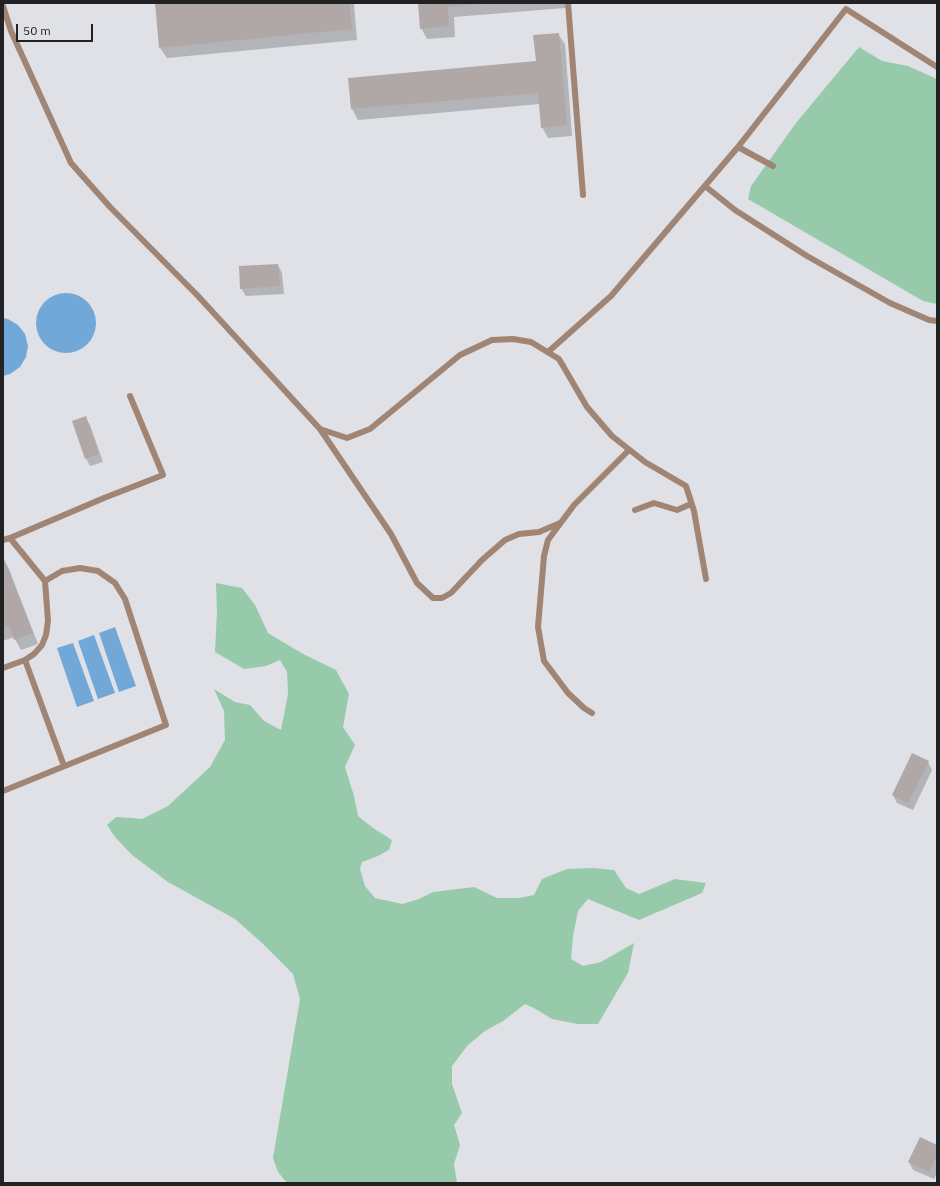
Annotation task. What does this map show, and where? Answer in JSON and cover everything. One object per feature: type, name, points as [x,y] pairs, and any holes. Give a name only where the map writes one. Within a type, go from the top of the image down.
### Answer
[{"type":"lane","points":[[568,3],[583,195]]},
{"type":"lane","points":[[3,6],[11,31],[70,163],[110,207],[198,296],[320,428],[391,534],[417,583],[433,598],[442,598],[451,593],[482,560],[505,540],[519,534],[539,532],[560,523]]},
{"type":"lane","points":[[548,352],[611,296],[738,147],[846,9],[937,67]]},
{"type":"lane","points":[[738,147],[773,166]]},
{"type":"lane","points":[[705,186],[735,210],[807,256],[890,303],[929,320],[937,321]]},
{"type":"lane","points":[[320,428],[347,438],[370,429],[460,355],[492,340],[513,338],[531,342],[559,360],[587,407],[612,436],[645,462],[686,486],[706,579]]},
{"type":"lane","points":[[3,540],[163,475],[130,396]]},
{"type":"lane","points":[[592,713],[568,693],[544,661],[538,626],[544,556],[548,540],[574,505],[630,450]]},
{"type":"lane","points":[[634,510],[654,503],[677,510],[691,504]]},
{"type":"lane","points":[[3,668],[25,660],[34,654],[42,645],[46,635],[48,621],[45,581],[10,538]]},
{"type":"lane","points":[[3,792],[166,725],[125,599],[115,583],[98,571],[80,568],[62,571],[45,581]]},
{"type":"lane","points":[[25,660],[64,766]]},
{"type":"green space","points":[[859,47],[882,61],[908,66],[937,79],[937,304],[923,301],[748,199],[751,186],[796,123]]},
{"type":"green space","points":[[216,583],[242,588],[255,605],[268,633],[303,654],[336,670],[349,694],[343,727],[355,745],[345,767],[354,796],[358,816],[392,840],[389,850],[362,862],[360,869],[365,886],[375,898],[402,904],[419,899],[433,892],[474,887],[497,898],[519,898],[534,895],[542,879],[567,869],[593,868],[614,870],[626,888],[639,894],[675,879],[706,883],[702,893],[639,920],[588,899],[578,911],[573,936],[571,959],[583,966],[601,962],[634,943],[628,973],[598,1024],[578,1024],[552,1019],[525,1004],[503,1021],[485,1031],[468,1045],[452,1066],[452,1084],[462,1113],[454,1125],[460,1145],[454,1164],[457,1183],[287,1183],[278,1172],[273,1158],[300,999],[293,974],[261,942],[235,919],[168,882],[132,855],[115,837],[107,825],[116,817],[142,819],[168,806],[210,767],[225,740],[224,711],[214,689],[235,702],[250,705],[264,721],[281,730],[288,694],[287,672],[280,660],[266,666],[244,669],[215,652],[217,611]]},
{"type":"water","points":[[66,293],[82,298],[87,302],[91,307],[96,323],[91,339],[87,344],[82,348],[66,353],[50,348],[45,344],[41,339],[36,323],[41,307],[45,302],[50,298]]},
{"type":"water","points":[[3,318],[8,319],[18,325],[25,334],[28,346],[26,357],[20,367],[10,374],[3,376]]},
{"type":"water","points":[[115,627],[136,686],[119,692],[99,633]]},
{"type":"water","points":[[94,635],[115,693],[98,699],[78,641]]},
{"type":"water","points":[[73,643],[94,701],[77,707],[57,648]]},
{"type":"building","points":[[155,3],[349,3],[352,29],[159,48]]},
{"type":"building","points":[[418,3],[480,4],[448,7],[449,26],[420,29]]},
{"type":"building","points":[[559,33],[567,125],[541,128],[538,93],[351,109],[348,78],[536,61],[533,35]]},
{"type":"building","points":[[278,264],[280,286],[240,289],[239,266]]},
{"type":"building","points":[[86,416],[99,454],[85,459],[72,421]]},
{"type":"building","points":[[3,556],[33,633],[14,640],[9,626],[3,628]]},
{"type":"building","points":[[912,753],[929,761],[908,803],[892,795]]},
{"type":"building","points":[[920,1137],[937,1145],[937,1156],[929,1172],[908,1162]]}]
